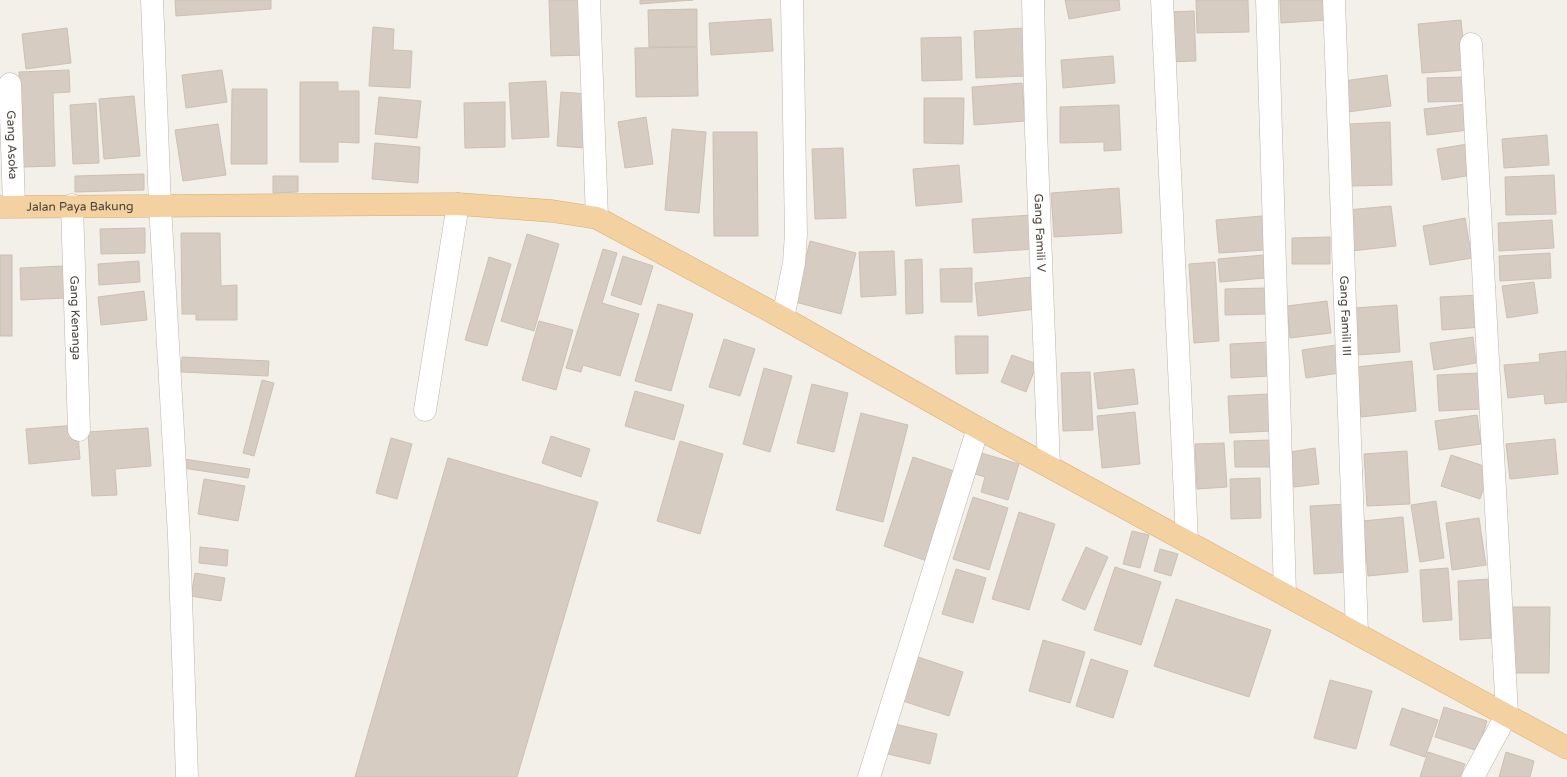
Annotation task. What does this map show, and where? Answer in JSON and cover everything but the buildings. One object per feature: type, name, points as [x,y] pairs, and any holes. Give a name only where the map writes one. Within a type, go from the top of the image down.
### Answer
[{"type":"main road","name":"Jalan Paya Bakung","points":[[7,206],[458,204],[552,211],[597,218],[784,318],[978,428],[1357,632],[1567,748]]},
{"type":"street","points":[[152,0],[160,205],[179,536],[187,777]]},
{"type":"street","points":[[589,0],[597,218]]},
{"type":"street","points":[[784,318],[794,263],[796,234],[792,0]]},
{"type":"street","name":"Gang Famili V","points":[[1034,0],[1036,131],[1049,466]]},
{"type":"street","points":[[1162,0],[1187,540]]},
{"type":"street","points":[[1268,0],[1285,594]]},
{"type":"street","name":"Gang Famili III","points":[[1334,0],[1357,632]]},
{"type":"street","points":[[1471,44],[1507,714],[1473,777]]},
{"type":"street","name":"Gang Asoka","points":[[7,206],[10,84]]},
{"type":"street","points":[[425,410],[458,204]]},
{"type":"street","name":"Gang Kenanga","points":[[72,206],[79,430]]},
{"type":"street","points":[[869,777],[978,428]]}]
